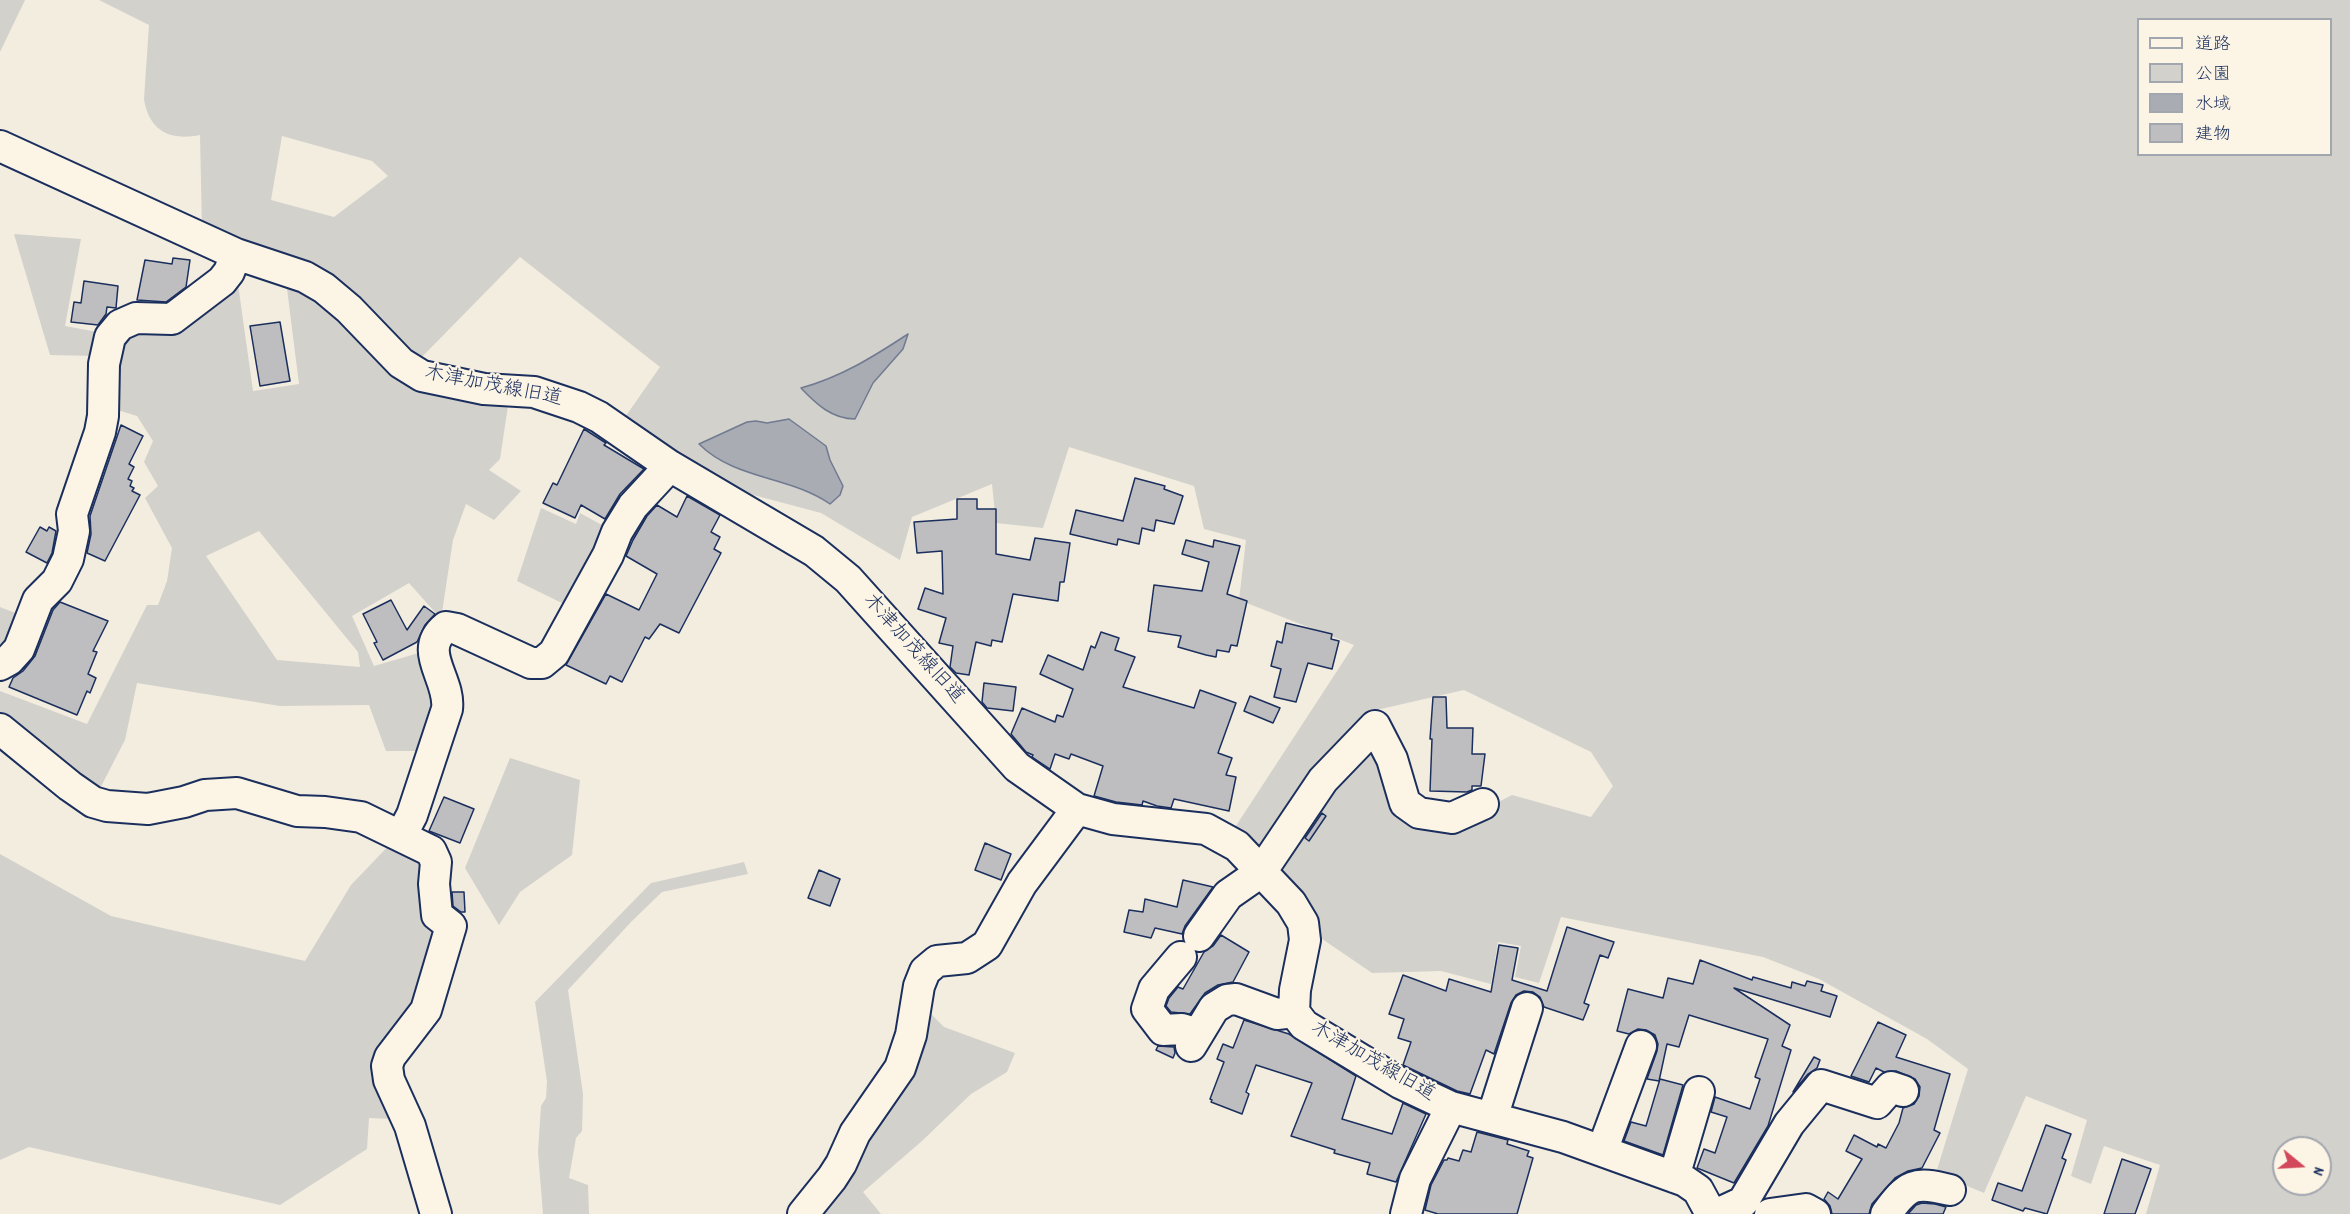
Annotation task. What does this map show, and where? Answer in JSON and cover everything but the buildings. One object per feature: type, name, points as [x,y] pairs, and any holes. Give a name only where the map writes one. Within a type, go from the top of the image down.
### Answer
[{"type":"street","name":"木津加茂線旧道","points":[[0,146],[236,254],[305,277],[324,288],[350,309],[391,355],[422,376],[484,389],[549,395],[598,417],[670,466],[784,532],[814,551],[848,579],[1017,767],[1077,809],[1113,819],[1206,829],[1237,846],[1291,903],[1303,923],[1305,940],[1294,990],[1294,1012],[1304,1026],[1400,1083],[1451,1107],[1563,1137],[1685,1181],[1721,1211]]},
{"type":"street","points":[[0,665],[19,650],[38,600],[57,581],[68,559],[74,531],[72,514],[100,432],[103,416],[104,364],[110,337],[120,325],[136,318],[172,319],[222,281],[229,272],[236,254]]},
{"type":"street","points":[[401,836],[412,815],[447,709],[447,693],[433,653],[438,635],[446,627],[457,629],[531,663],[547,660],[555,653],[628,515],[670,466]]},
{"type":"street","points":[[1294,1012],[1277,1014],[1236,999],[1227,1000],[1214,1008],[1194,1040],[1182,1029],[1163,1030],[1147,1009],[1154,989],[1228,895],[1261,872],[1323,780],[1375,726],[1392,759],[1405,803],[1419,813],[1452,818],[1483,804]]},
{"type":"street","points":[[0,729],[93,802],[107,806],[148,809],[175,805],[205,795],[237,793],[297,811],[350,815],[427,848],[433,854],[436,862],[434,884],[437,915],[451,926],[426,1010],[390,1057],[387,1066],[389,1080],[410,1126],[436,1214]]},
{"type":"street","points":[[803,1214],[832,1178],[855,1134],[900,1068],[908,1046],[919,986],[926,970],[937,961],[967,958],[987,945],[1022,883],[1077,809]]},
{"type":"street","points":[[1492,1118],[1527,1008]]},
{"type":"street","points":[[1602,1152],[1641,1046]]},
{"type":"street","points":[[1721,1211],[1743,1202],[1789,1124],[1821,1085],[1877,1103],[1891,1087],[1903,1091]]},
{"type":"street","points":[[1674,1178],[1698,1092]]},
{"type":"street","points":[[1406,1214],[1415,1179],[1451,1107]]},
{"type":"street","points":[[1886,1214],[1898,1197],[1916,1185],[1927,1184],[1950,1190]]},
{"type":"street","points":[[1721,1211],[1769,1214],[1806,1209],[1815,1214]]},
{"type":"green space","points":[[0,0],[25,0],[0,52]]},
{"type":"green space","points":[[99,0],[2350,0],[2350,1214],[2146,1214],[2160,1165],[2104,1146],[2091,1184],[2071,1176],[2087,1120],[2026,1096],[1984,1193],[1936,1173],[1968,1069],[1927,1039],[1819,979],[1763,957],[1561,917],[1539,983],[1515,977],[1521,946],[1498,942],[1491,984],[1441,971],[1372,973],[1312,932],[1230,835],[1354,645],[1239,600],[1246,540],[1204,529],[1194,486],[1069,447],[1043,528],[996,523],[992,484],[912,517],[900,560],[821,513],[746,493],[718,482],[621,423],[660,367],[520,257],[415,364],[202,230],[200,135],[170,135],[156,126],[144,99],[149,25]],"holes":[[[282,136],[372,161],[388,176],[334,217],[271,200]],[[907,335],[903,349],[873,383],[855,419],[801,388],[843,372]],[[1464,690],[1591,752],[1613,786],[1591,817],[1512,795],[1454,825],[1399,803],[1367,725],[1372,711]]]},
{"type":"green space","points":[[14,234],[81,239],[65,326],[103,333],[97,356],[50,355]]},
{"type":"green space","points":[[237,277],[253,391],[299,384],[286,281],[301,285],[385,361],[509,399],[500,459],[489,470],[521,491],[494,520],[466,504],[453,540],[441,619],[409,583],[352,616],[374,666],[429,650],[437,678],[428,751],[386,751],[369,705],[280,706],[137,683],[125,740],[95,798],[0,724],[0,691],[87,724],[147,605],[158,605],[167,581],[172,548],[145,498],[158,486],[144,462],[153,441],[137,416],[111,408],[117,341]],"holes":[[[259,531],[358,652],[360,667],[277,660],[206,556]]]},
{"type":"green space","points":[[541,508],[576,524],[580,513],[611,530],[574,609],[517,581]]},
{"type":"green space","points":[[0,607],[23,616],[0,657]]},
{"type":"green space","points":[[510,758],[580,780],[572,855],[520,892],[499,925],[465,868]]},
{"type":"green space","points":[[397,837],[415,844],[446,929],[421,999],[387,1049],[394,1119],[369,1118],[367,1149],[280,1205],[29,1147],[0,1160],[0,854],[111,916],[305,961],[351,885]]},
{"type":"green space","points":[[744,862],[748,874],[662,892],[568,990],[583,1094],[582,1131],[576,1138],[569,1178],[588,1185],[589,1214],[543,1214],[538,1152],[541,1106],[546,1098],[547,1081],[535,1002],[651,883]]},
{"type":"green space","points":[[919,1002],[944,1027],[1015,1053],[1007,1072],[971,1094],[922,1141],[863,1192],[881,1214],[807,1214]]},
{"type":"water","points":[[908,334],[903,349],[873,383],[855,419],[832,413],[819,405],[801,388],[856,366]]},
{"type":"water","points":[[789,419],[826,446],[843,486],[840,495],[830,504],[798,488],[729,465],[713,456],[699,444],[747,422],[767,423]]}]
